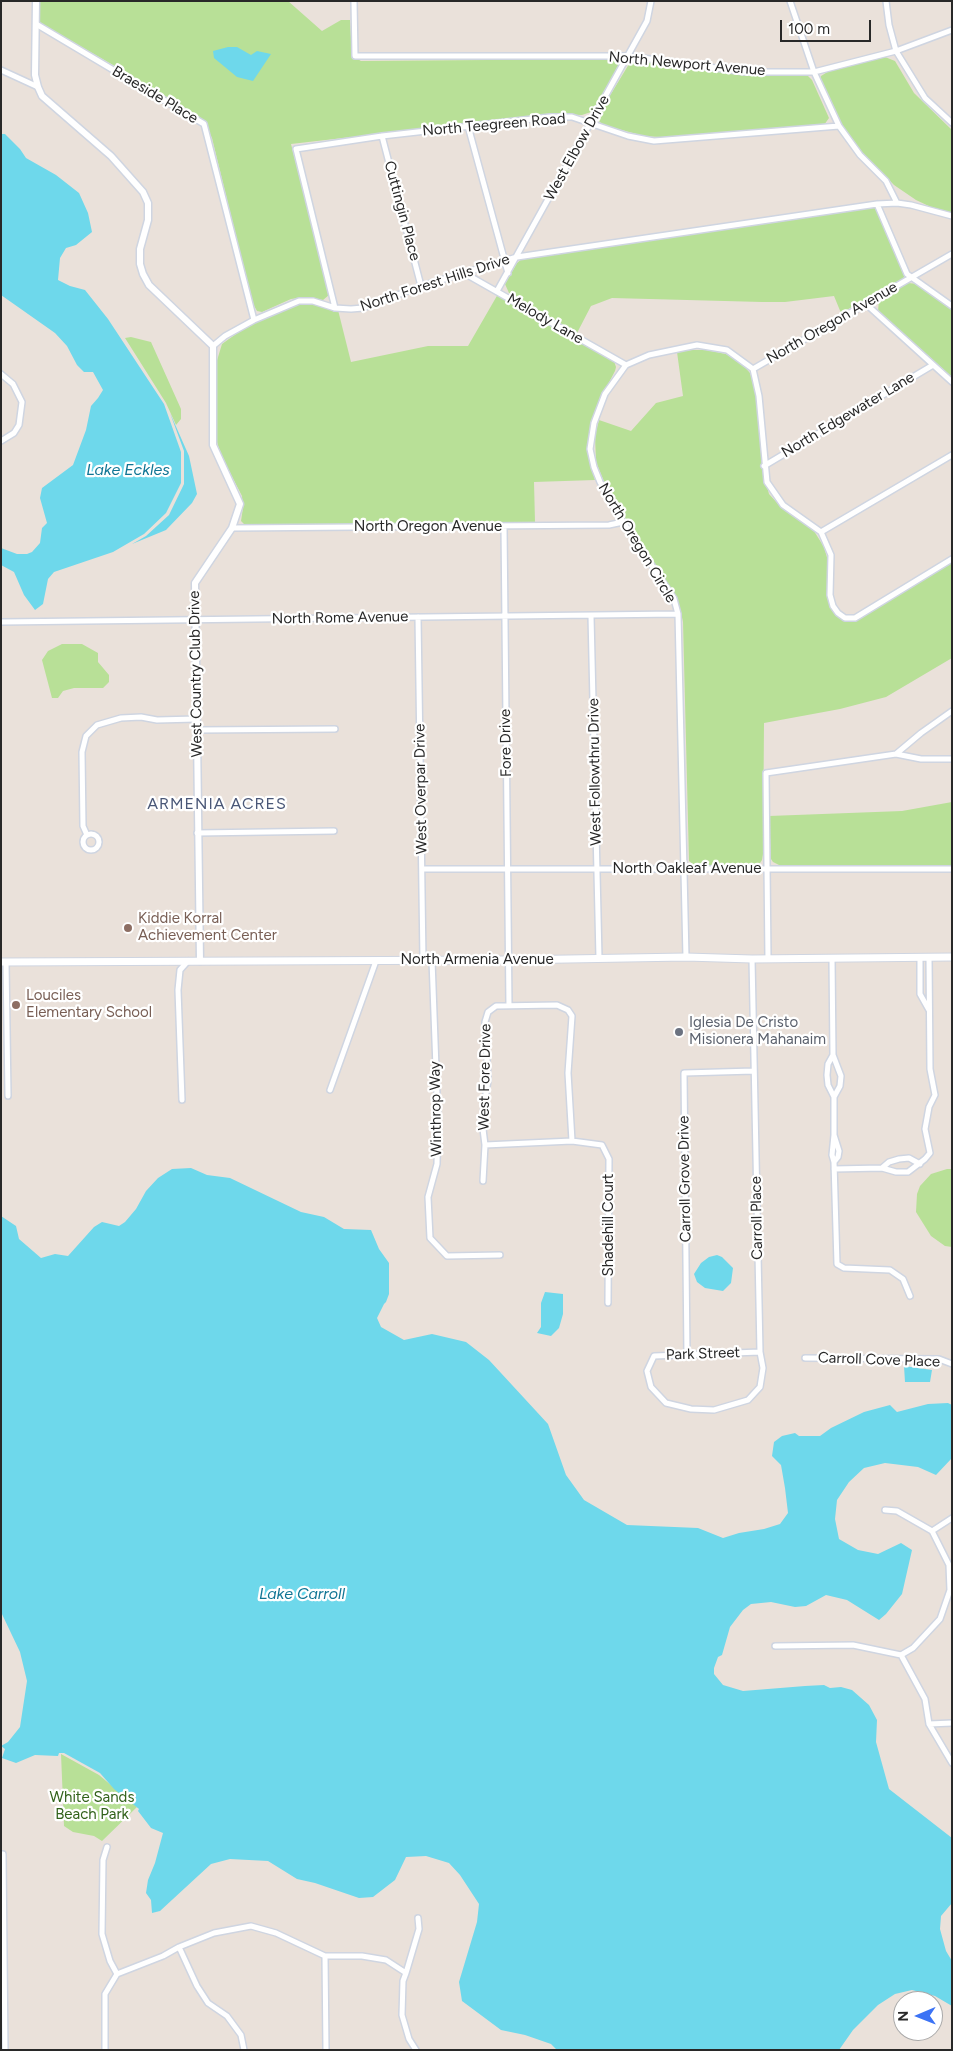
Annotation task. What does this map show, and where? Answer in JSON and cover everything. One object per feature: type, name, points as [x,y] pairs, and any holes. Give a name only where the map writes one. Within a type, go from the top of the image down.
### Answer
[{"type":"main road","name":"North Armenia Avenue","points":[[4,962],[952,957]]},
{"type":"street","points":[[36,1],[35,75],[42,96],[111,156],[144,192],[148,204],[148,220],[140,249],[140,264],[143,274],[150,285],[213,346]]},
{"type":"street","name":"North Newport Avenue","points":[[354,1],[355,56],[628,56],[745,72],[814,72],[896,51],[952,30]]},
{"type":"street","name":"West Elbow Drive","points":[[497,291],[628,56],[647,20],[651,1]]},
{"type":"street","points":[[790,1],[814,72],[839,126],[860,155],[886,181],[897,203]]},
{"type":"street","points":[[886,1],[888,25],[896,51],[926,98],[952,123]]},
{"type":"street","name":"Braeside Place","points":[[36,24],[204,124],[254,320]]},
{"type":"street","points":[[1,70],[38,87]]},
{"type":"street","name":"North Teegreen Road","points":[[335,308],[296,148],[550,117],[572,117],[628,136],[654,140],[839,126]]},
{"type":"street","points":[[468,126],[508,273]]},
{"type":"street","name":"Cuttingin Place","points":[[382,136],[421,286]]},
{"type":"street","name":"North Forest Hills Drive","points":[[213,346],[225,336],[254,320],[299,301],[313,301],[335,308],[351,310],[363,308],[421,286],[517,257],[877,204],[897,203],[952,216]]},
{"type":"street","name":"North Oregon Avenue","points":[[877,204],[907,274],[952,306]]},
{"type":"street","points":[[911,278],[952,254]]},
{"type":"street","name":"Melody Lane","points":[[464,273],[626,365]]},
{"type":"street","name":"North Oregon Avenue","points":[[753,369],[911,278]]},
{"type":"street","points":[[866,304],[952,382]]},
{"type":"street","points":[[626,365],[649,355],[697,345],[727,350],[753,369],[759,396],[766,482],[783,505],[820,532],[831,555],[830,595],[833,606],[845,618],[855,618],[952,559]]},
{"type":"street","name":"West Country Club Drive","points":[[200,961],[195,583],[232,528],[240,504],[213,445],[213,346]]},
{"type":"street","name":"North Oregon Circle","points":[[626,365],[605,394],[594,423],[590,449],[600,482],[623,522],[674,599],[678,614],[686,957]]},
{"type":"street","name":"North Edgewater Lane","points":[[764,466],[933,365]]},
{"type":"street","points":[[1,374],[13,384],[22,402],[19,425],[14,433],[1,442]]},
{"type":"street","points":[[820,532],[952,454]]},
{"type":"street","name":"North Oregon Avenue","points":[[232,528],[609,525],[623,522]]},
{"type":"street","name":"Fore Drive","points":[[504,526],[509,960]]},
{"type":"street","name":"North Rome Avenue","points":[[1,622],[678,614]]},
{"type":"street","name":"West Followthru Drive","points":[[591,616],[599,958]]},
{"type":"street","name":"West Overpar Drive","points":[[418,617],[423,960]]},
{"type":"street","points":[[896,754],[920,733],[952,711]]},
{"type":"street","points":[[87,836],[84,826],[82,752],[86,736],[97,725],[120,718],[141,717],[156,720],[196,719]]},
{"type":"street","points":[[197,730],[335,729]]},
{"type":"street","points":[[768,959],[766,773],[896,754],[921,759],[952,759]]},
{"type":"street","points":[[197,833],[334,831]]},
{"type":"street","name":"North Oakleaf Avenue","points":[[422,869],[952,869]]},
{"type":"street","points":[[920,957],[920,994],[930,1010]]},
{"type":"street","points":[[834,1169],[882,1168],[896,1172],[908,1172],[920,1164],[930,1153],[925,1129],[929,1108],[935,1095],[930,1068],[929,957]]},
{"type":"street","points":[[832,958],[833,1055],[841,1076],[840,1086],[834,1097]]},
{"type":"street","name":"Carroll Place","points":[[679,1406],[691,1409],[714,1410],[748,1400],[760,1387],[763,1368],[760,1352],[752,959]]},
{"type":"street","name":"Winthrop Way","points":[[432,960],[438,1122],[437,1164],[428,1197],[430,1238],[447,1256],[500,1255]]},
{"type":"street","points":[[509,960],[509,1006],[557,1005],[568,1010],[572,1016],[568,1073],[572,1141]]},
{"type":"street","points":[[182,1100],[178,990],[180,970],[188,961]]},
{"type":"street","points":[[330,1090],[376,961]]},
{"type":"street","points":[[4,962],[8,1096]]},
{"type":"street","name":"West Fore Drive","points":[[483,1181],[485,1145],[482,1121],[488,1080],[485,1022],[488,1012],[496,1006],[509,1006]]},
{"type":"street","points":[[833,1055],[828,1064],[826,1074],[828,1085],[834,1097],[834,1134],[838,1151],[838,1157],[834,1162],[837,1264],[844,1268],[890,1270],[903,1279],[910,1296]]},
{"type":"street","name":"Carroll Grove Drive","points":[[687,1355],[684,1073],[754,1071]]},
{"type":"street","name":"Shadehill Court","points":[[485,1145],[572,1141],[602,1145],[609,1159],[608,1303]]},
{"type":"street","points":[[882,1168],[889,1162],[898,1159],[909,1158],[920,1164]]},
{"type":"street","name":"Park Street","points":[[679,1406],[666,1403],[651,1387],[647,1371],[654,1356],[760,1352]]},
{"type":"street","name":"Carroll Cove Place","points":[[805,1358],[939,1359],[952,1364]]},
{"type":"street","points":[[775,1646],[853,1645],[901,1655],[914,1648],[940,1619],[950,1590],[949,1565],[932,1531],[896,1511],[885,1510]]},
{"type":"street","points":[[932,1531],[952,1518]]},
{"type":"street","points":[[901,1655],[926,1699],[930,1724],[952,1763]]},
{"type":"street","points":[[930,1724],[952,1723]]},
{"type":"street","points":[[107,1847],[103,1860],[102,1934],[110,1961],[117,1974]]},
{"type":"street","points":[[2,1854],[3,2034],[5,2050]]},
{"type":"street","points":[[416,2050],[409,2039],[402,2015],[403,1981],[419,1930],[418,1918]]},
{"type":"street","points":[[105,2050],[105,1994],[117,1974],[214,1933],[250,1926],[276,1933],[325,1956],[362,1956],[386,1960],[406,1973]]},
{"type":"street","points":[[179,1947],[197,1986],[208,2003],[227,2016],[241,2035],[244,2050]]},
{"type":"street","points":[[325,1956],[326,2050]]},
{"type":"green space","points":[[39,1],[288,1],[322,31],[341,20],[350,20],[352,56],[361,61],[614,59],[620,61],[621,66],[594,111],[582,115],[552,114],[291,144],[329,295],[323,300],[307,297],[291,299],[262,312],[257,311],[252,302],[212,138],[204,122],[197,115],[40,23]]},
{"type":"green space","points":[[885,57],[895,61],[914,93],[952,130],[952,213],[933,208],[916,200],[894,185],[857,147],[835,116],[820,79],[821,76],[829,71]]},
{"type":"green space","points":[[637,60],[747,74],[808,76],[812,80],[829,118],[824,125],[674,138],[644,136],[603,125],[598,120],[600,112],[629,64]]},
{"type":"green space","points":[[875,207],[905,275],[903,279],[841,313],[834,296],[785,302],[612,298],[591,306],[577,333],[509,293],[505,284],[517,263],[523,258]]},
{"type":"green space","points":[[908,283],[918,284],[952,309],[952,377],[878,311],[879,300]]},
{"type":"green space","points":[[498,294],[614,361],[615,371],[601,398],[589,452],[595,480],[534,482],[535,522],[248,526],[241,521],[242,496],[221,455],[217,442],[215,367],[222,344],[247,326],[294,306],[307,303],[338,310],[351,362],[428,346],[468,346]]},
{"type":"green space","points":[[131,337],[151,342],[181,409],[181,419],[176,425],[166,403],[125,338]]},
{"type":"green space","points":[[706,350],[726,354],[743,365],[750,373],[756,390],[762,467],[769,494],[781,507],[814,531],[824,547],[828,561],[828,597],[832,610],[837,615],[852,621],[862,617],[952,562],[952,658],[886,697],[840,709],[764,723],[763,854],[758,866],[694,865],[689,861],[683,622],[681,613],[670,588],[607,489],[596,462],[595,435],[599,420],[631,431],[656,403],[683,396],[677,352]]},
{"type":"green space","points":[[62,644],[82,644],[98,653],[98,662],[109,675],[109,682],[103,688],[74,688],[63,691],[58,698],[52,698],[42,660],[48,651]]},
{"type":"green space","points":[[952,802],[952,865],[781,866],[771,859],[769,816],[902,811]]},
{"type":"green space","points":[[952,1169],[952,1247],[945,1246],[931,1236],[916,1212],[917,1194],[920,1186],[931,1174]]},
{"type":"green space","name":"White Sands Beach Park","points":[[61,1754],[99,1775],[137,1807],[102,1841],[94,1836],[73,1832],[64,1826]]},
{"type":"water","points":[[237,47],[251,55],[257,51],[271,54],[253,81],[237,77],[214,58],[213,51]]},
{"type":"water","name":"Lake Eckles","points":[[1,134],[5,134],[26,158],[56,175],[79,193],[88,213],[92,232],[76,245],[66,248],[60,258],[58,280],[85,290],[108,319],[164,404],[181,452],[181,483],[166,513],[144,534],[113,552],[54,572],[48,579],[43,604],[35,610],[24,595],[14,572],[1,565],[1,548],[17,554],[27,554],[32,552],[40,543],[42,528],[47,523],[40,498],[42,488],[73,465],[86,430],[91,406],[103,390],[93,372],[84,372],[77,365],[67,346],[55,333],[1,295]]},
{"type":"water","points":[[170,413],[189,456],[197,494],[192,503],[166,530],[132,544],[146,536],[169,515],[184,484],[184,451]]},
{"type":"water","name":"Lake Carroll","points":[[191,1168],[207,1175],[230,1178],[301,1212],[324,1217],[344,1229],[371,1230],[379,1249],[389,1263],[389,1294],[377,1318],[381,1327],[404,1340],[432,1334],[466,1342],[489,1360],[548,1424],[566,1475],[584,1500],[627,1525],[698,1528],[723,1538],[780,1524],[788,1513],[781,1465],[772,1456],[774,1442],[782,1436],[795,1433],[799,1436],[820,1436],[831,1428],[864,1412],[890,1405],[897,1412],[928,1404],[948,1403],[952,1405],[952,1458],[936,1475],[918,1467],[885,1463],[864,1468],[849,1482],[837,1500],[835,1519],[839,1539],[858,1550],[878,1554],[901,1543],[912,1550],[902,1594],[886,1614],[879,1620],[847,1600],[826,1595],[806,1606],[795,1607],[771,1602],[751,1604],[743,1610],[730,1627],[722,1655],[718,1657],[714,1668],[714,1674],[723,1685],[743,1691],[824,1685],[830,1688],[841,1687],[852,1690],[869,1705],[877,1720],[876,1742],[889,1789],[952,1838],[952,1903],[941,1916],[940,1929],[946,1951],[952,1961],[952,2006],[943,2001],[943,1991],[893,1991],[893,1995],[878,2005],[853,2030],[839,2050],[557,2050],[551,2044],[525,2035],[501,2030],[462,2001],[459,1982],[477,1922],[479,1904],[460,1875],[449,1863],[426,1856],[406,1857],[395,1880],[373,1897],[359,1898],[297,1879],[268,1861],[230,1859],[211,1864],[160,1911],[152,1913],[151,1900],[146,1893],[148,1880],[163,1833],[151,1828],[138,1811],[139,1809],[114,1789],[100,1773],[64,1753],[59,1753],[58,1756],[35,1755],[16,1763],[2,1758],[5,1749],[1,1746],[8,1742],[20,1727],[27,1681],[20,1652],[1,1612],[1,1216],[16,1226],[19,1239],[41,1258],[55,1254],[68,1256],[94,1227],[102,1222],[119,1226],[125,1222],[136,1209],[146,1191],[158,1178],[172,1169]]},
{"type":"water","points":[[717,1255],[722,1257],[733,1268],[731,1283],[723,1291],[705,1288],[697,1282],[694,1274],[701,1263],[709,1257]]},
{"type":"water","points":[[545,1292],[563,1294],[563,1314],[559,1328],[551,1336],[537,1333],[541,1327],[541,1303]]},
{"type":"water","points":[[904,1366],[932,1370],[930,1382],[905,1382]]},
{"type":"place","name":"Kiddie Korral Achievement Center","points":[[128,928]]},
{"type":"place","name":"Louciles Elementary School","points":[[16,1005]]},
{"type":"place","name":"Iglesia De Cristo Misionera Mahanaim","points":[[679,1032]]},
{"type":"district","name":"ARMENIA ACRES","points":[[217,804]]}]
